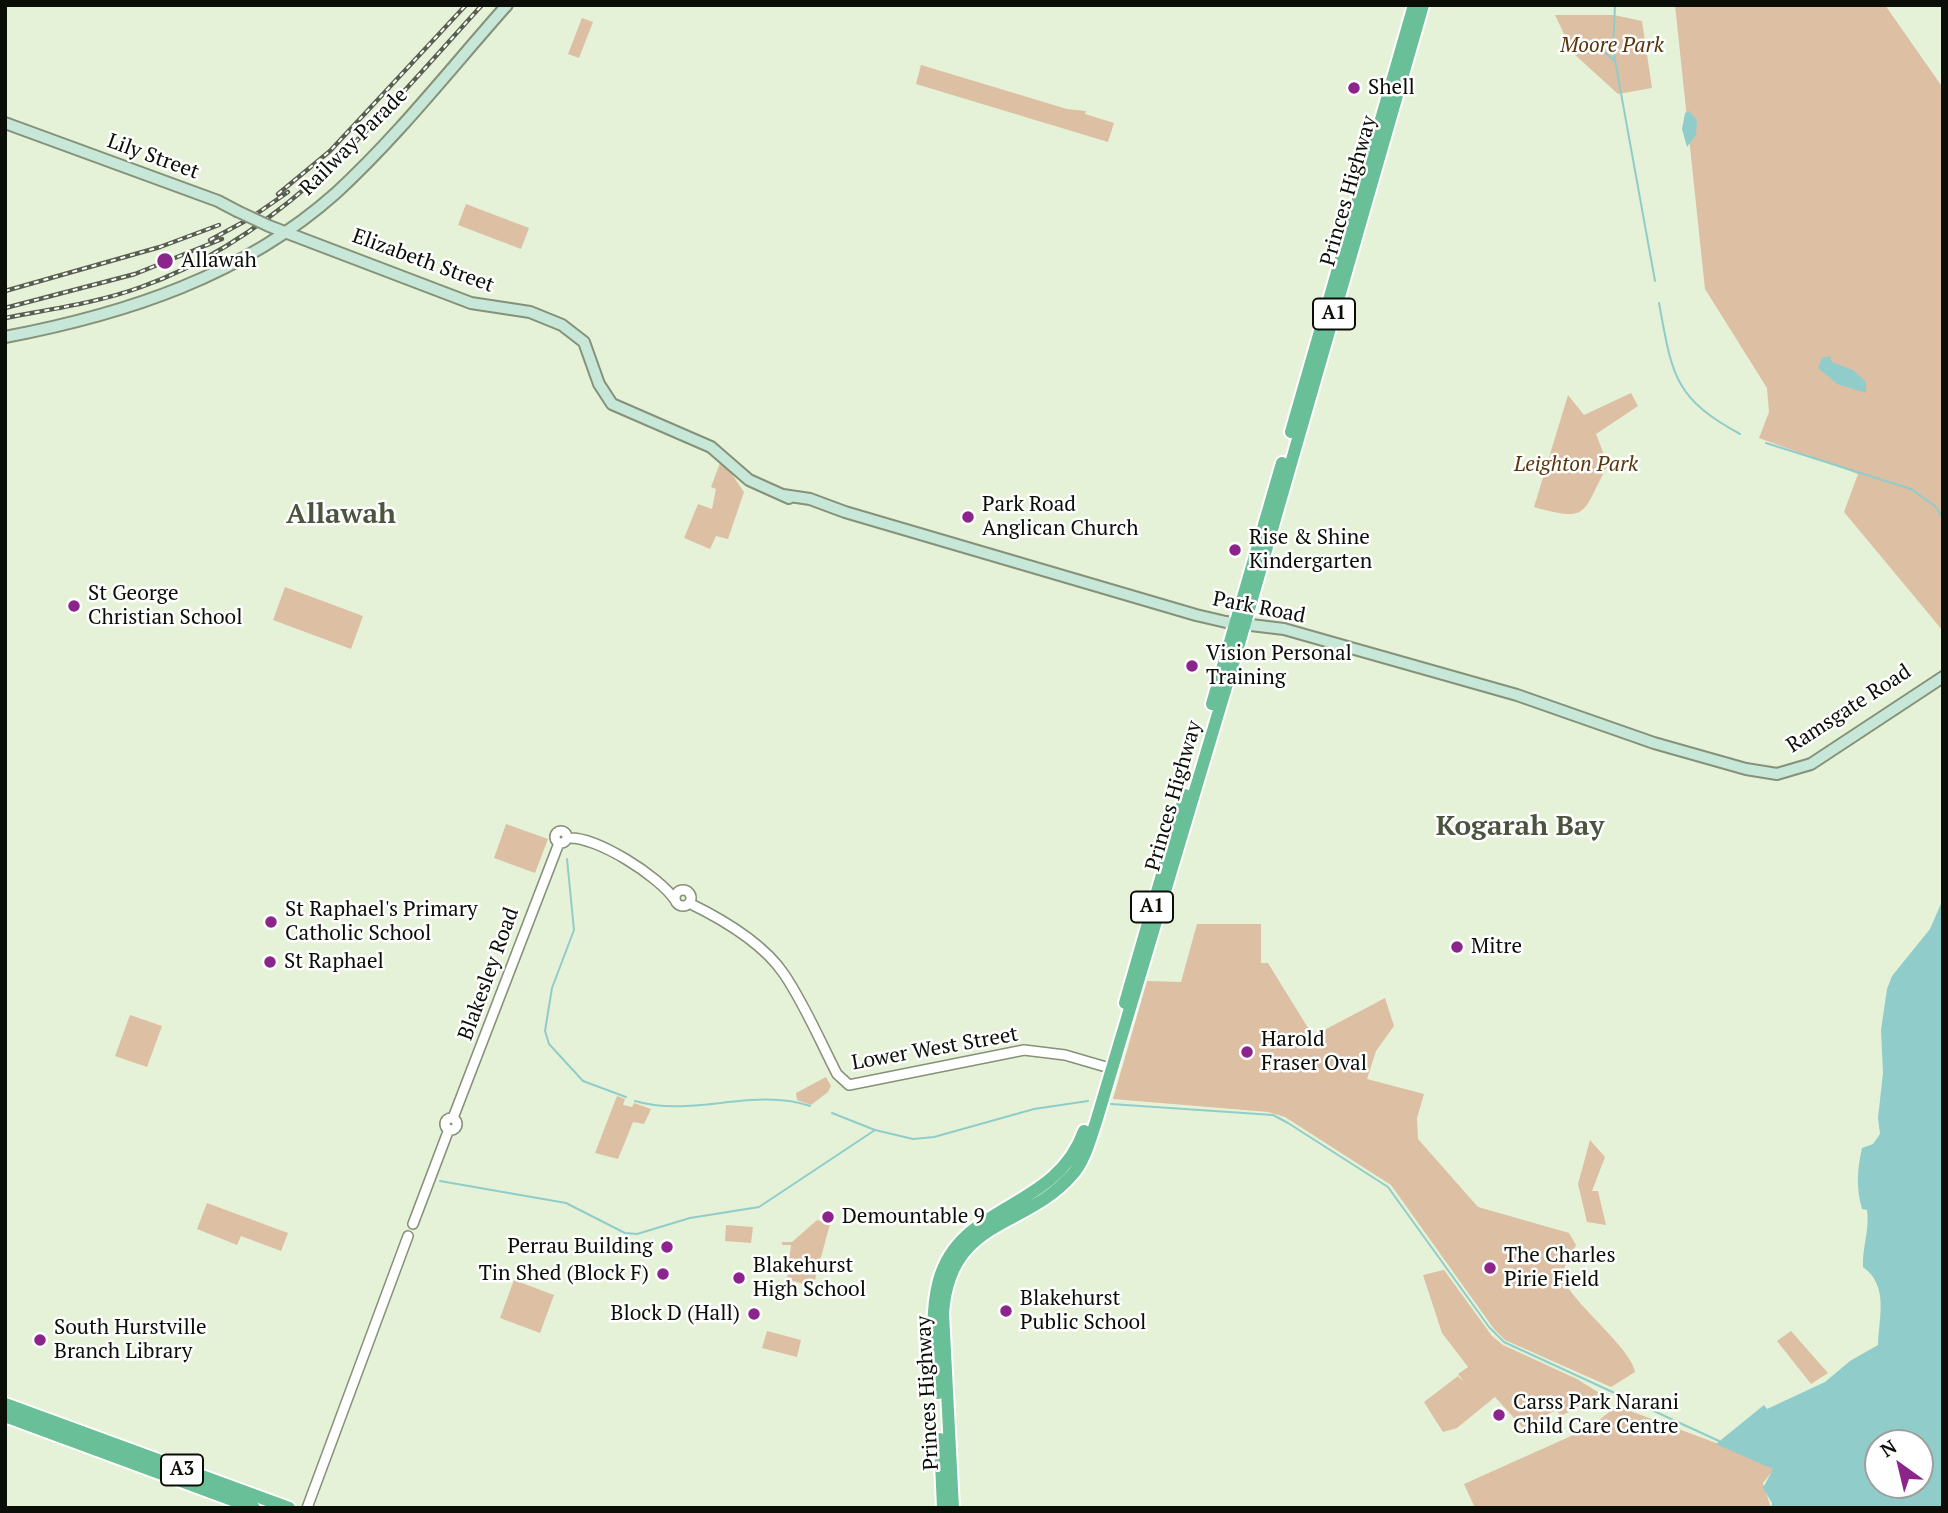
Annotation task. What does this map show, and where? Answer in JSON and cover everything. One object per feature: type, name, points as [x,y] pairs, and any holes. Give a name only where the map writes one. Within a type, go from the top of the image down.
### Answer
[{"type":"highway","name":"Princes Highway","points":[[1240,623],[1414,5]]},
{"type":"highway","name":"Princes Highway","points":[[946,1506],[943,1312],[947,1284],[956,1264],[977,1238],[1049,1195],[1074,1172],[1096,1122],[1109,1068],[1423,5]]},
{"type":"highway","name":"A3","points":[[5,1404],[289,1508]]},
{"type":"highway","name":"A3","points":[[5,1416],[254,1508]]},
{"type":"main road","name":"Railway Parade","points":[[5,337],[107,314],[165,295],[224,269],[285,232],[358,171],[507,5]]},
{"type":"main road","name":"Lily Street","points":[[5,123],[219,201],[285,232]]},
{"type":"main road","name":"Elizabeth Street","points":[[285,232],[471,303],[541,316],[570,330],[584,342]]},
{"type":"main road","name":"Park Road","points":[[584,342],[599,383],[612,404],[711,447],[758,486],[783,495],[1193,614],[1290,630],[1517,695],[1711,760],[1766,774],[1788,772]]},
{"type":"main road","name":"Ramsgate Road","points":[[1788,772],[1943,670]]},
{"type":"main road","name":"Ramsgate Road","points":[[1788,772],[1811,764],[1943,677]]},
{"type":"street","name":"Blakesley Road","points":[[307,1508],[408,1236],[405,1227],[413,1224],[449,1129],[446,1121],[453,1118],[559,843],[555,838],[558,831],[565,832],[568,838],[586,841],[623,857],[656,881]]},
{"type":"street","points":[[656,881],[689,892],[689,903],[680,906],[656,881]]},
{"type":"street","points":[[675,900],[680,890]]},
{"type":"street","name":"Lower West Street","points":[[689,903],[758,947],[783,972],[845,1083],[856,1085],[1024,1050],[1065,1055],[1109,1068]]},
{"type":"green space","points":[[1675,5],[1885,5],[1943,88],[1943,631],[1844,512],[1858,474],[1759,438],[1769,412],[1767,388],[1705,289]]},
{"type":"green space","name":"Moore Park","points":[[1555,15],[1614,15],[1642,21],[1652,88],[1618,94],[1573,53]]},
{"type":"green space","points":[[582,18],[593,22],[579,58],[568,54]]},
{"type":"green space","points":[[921,65],[1067,109],[1086,111],[1085,114],[1114,123],[1108,142],[916,84]]},
{"type":"green space","points":[[466,204],[529,228],[521,249],[458,225]]},
{"type":"green space","name":"Leighton Park","points":[[1631,393],[1638,406],[1596,434],[1608,465],[1588,504],[1582,510],[1566,514],[1534,507],[1568,395],[1584,415]]},
{"type":"green space","points":[[720,463],[729,470],[744,492],[728,539],[716,536],[710,549],[684,538],[698,504],[712,509],[716,489],[711,487]]},
{"type":"green space","points":[[285,587],[363,616],[351,649],[273,620]]},
{"type":"green space","points":[[506,824],[548,839],[535,873],[494,858]]},
{"type":"green space","points":[[1197,924],[1261,924],[1261,963],[1268,963],[1313,1036],[1385,998],[1394,1026],[1376,1051],[1367,1079],[1424,1094],[1417,1118],[1418,1139],[1478,1207],[1569,1233],[1576,1245],[1566,1263],[1563,1274],[1565,1283],[1622,1349],[1635,1372],[1611,1387],[1505,1340],[1494,1329],[1391,1185],[1285,1117],[1268,1112],[1113,1099],[1147,981],[1181,982]]},
{"type":"green space","points":[[130,1015],[162,1026],[147,1067],[115,1056]]},
{"type":"green space","points":[[826,1077],[831,1086],[828,1092],[811,1105],[797,1100],[796,1093]]},
{"type":"green space","points":[[617,1096],[625,1099],[623,1105],[632,1107],[634,1103],[651,1109],[644,1124],[633,1122],[618,1159],[595,1153]]},
{"type":"green space","points":[[1590,1140],[1605,1157],[1592,1191],[1598,1191],[1606,1225],[1587,1222],[1578,1184]]},
{"type":"green space","points":[[207,1203],[288,1233],[281,1251],[241,1236],[237,1245],[197,1229]]},
{"type":"green space","points":[[817,1220],[830,1224],[813,1287],[787,1279],[791,1245],[782,1245],[782,1242],[792,1242]]},
{"type":"green space","points":[[726,1225],[753,1227],[751,1243],[725,1241]]},
{"type":"green space","points":[[1444,1270],[1492,1336],[1503,1345],[1577,1379],[1601,1394],[1561,1416],[1556,1410],[1523,1428],[1495,1397],[1457,1428],[1443,1432],[1424,1402],[1458,1376],[1464,1382],[1458,1374],[1468,1367],[1442,1333],[1423,1275]]},
{"type":"green space","points":[[514,1280],[554,1295],[540,1333],[500,1318]]},
{"type":"green space","points":[[767,1331],[801,1340],[797,1357],[762,1348]]},
{"type":"green space","points":[[1791,1331],[1828,1373],[1811,1384],[1777,1341]]},
{"type":"green space","points":[[1617,1406],[1724,1446],[1774,1469],[1763,1483],[1771,1508],[1475,1508],[1464,1484],[1589,1428]]},
{"type":"water","points":[[1689,111],[1697,120],[1696,135],[1687,147],[1682,129],[1685,113]]},
{"type":"water","points":[[1830,356],[1832,362],[1853,370],[1866,382],[1866,393],[1837,384],[1818,368],[1822,358]]},
{"type":"water","points":[[1943,899],[1943,1508],[1771,1508],[1772,1503],[1763,1488],[1773,1469],[1716,1444],[1764,1405],[1767,1409],[1825,1382],[1850,1361],[1878,1345],[1881,1302],[1876,1283],[1863,1267],[1868,1217],[1867,1210],[1862,1209],[1858,1179],[1862,1148],[1873,1144],[1880,1134],[1878,1118],[1883,1073],[1881,1030],[1887,989],[1892,976],[1930,929]]},
{"type":"waterway","points":[[1615,5],[1613,49],[1655,281]]},
{"type":"waterway","points":[[1575,49],[1603,51],[1615,61]]},
{"type":"waterway","points":[[1659,303],[1668,348],[1679,381],[1701,408],[1740,434]]},
{"type":"waterway","points":[[1766,443],[1911,489],[1935,506],[1943,518]]},
{"type":"waterway","points":[[567,859],[574,930],[552,988],[545,1031],[549,1044],[583,1081],[626,1097]]},
{"type":"waterway","points":[[635,1101],[678,1106],[767,1100],[810,1106]]},
{"type":"waterway","points":[[832,1113],[875,1130],[913,1139],[934,1137],[1034,1109],[1088,1101]]},
{"type":"waterway","points":[[1111,1104],[1273,1115],[1288,1123],[1388,1187],[1489,1327],[1504,1342],[1719,1441]]},
{"type":"waterway","points":[[440,1181],[566,1203],[625,1233],[637,1234],[690,1218],[759,1207],[875,1130]]},
{"type":"railway","points":[[278,194],[330,151],[466,5]]},
{"type":"railway","points":[[5,318],[124,293],[193,265],[241,237],[286,204],[328,168],[407,89],[482,5]]},
{"type":"railway","points":[[210,240],[249,219],[288,192]]},
{"type":"railway","points":[[5,291],[160,247],[219,225]]},
{"type":"railway","points":[[5,308],[135,274],[222,239]]},
{"type":"place","name":"Shell","points":[[1354,88]]},
{"type":"place","name":"Allawah","points":[[165,261]]},
{"type":"place","name":"Park Road Anglican Church","points":[[968,517]]},
{"type":"place","name":"Rise & Shine Kindergarten","points":[[1235,550]]},
{"type":"place","name":"St George Christian School","points":[[74,606]]},
{"type":"place","name":"Vision Personal Training","points":[[1192,666]]},
{"type":"place","name":"St Raphael's Primary Catholic School","points":[[271,922]]},
{"type":"place","name":"Mitre","points":[[1457,947]]},
{"type":"place","name":"St Raphael","points":[[270,962]]},
{"type":"place","name":"Harold Fraser Oval","points":[[1247,1052]]},
{"type":"place","name":"Demountable 9","points":[[828,1217]]},
{"type":"place","name":"Perrau Building","points":[[667,1247]]},
{"type":"place","name":"The Charles Pirie Field","points":[[1490,1268]]},
{"type":"place","name":"Tin Shed (Block F)","points":[[663,1274]]},
{"type":"place","name":"Blakehurst High School","points":[[739,1278]]},
{"type":"place","name":"Blakehurst Public School","points":[[1006,1311]]},
{"type":"place","name":"Block D (Hall)","points":[[754,1314]]},
{"type":"place","name":"South Hurstville Branch Library","points":[[40,1340]]},
{"type":"place","name":"Carss Park Narani Child Care Centre","points":[[1499,1415]]},
{"type":"district","name":"Allawah","points":[[341,515]]},
{"type":"district","name":"Kogarah Bay","points":[[1520,827]]}]
